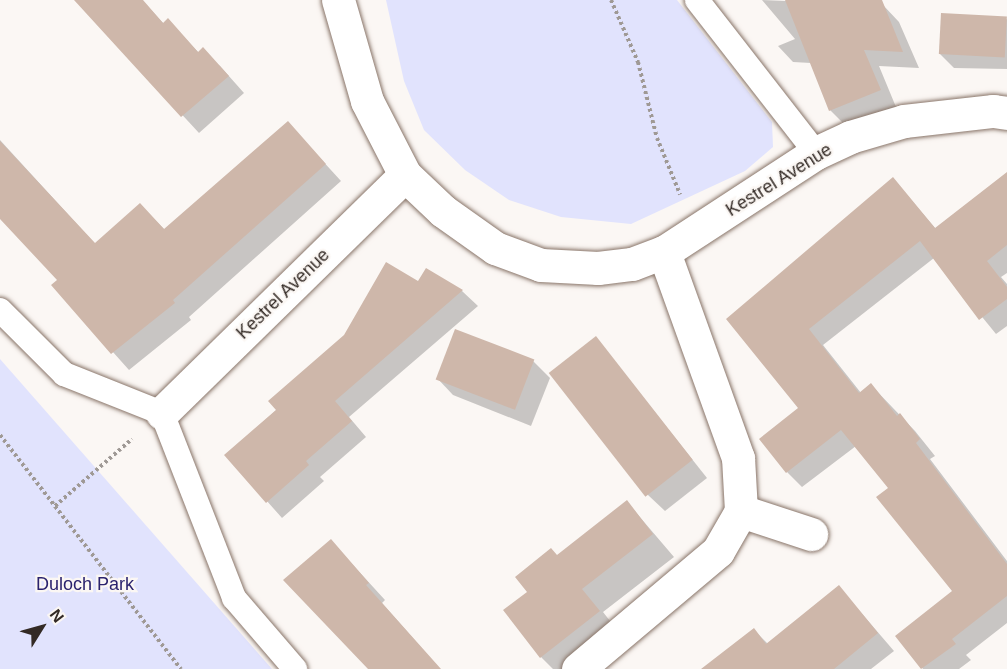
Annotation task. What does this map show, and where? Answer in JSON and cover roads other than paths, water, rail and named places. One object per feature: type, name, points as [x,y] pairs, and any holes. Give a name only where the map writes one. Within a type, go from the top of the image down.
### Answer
[{"type":"street","name":"Kestrel Avenue","points":[[338,0],[367,101],[405,175],[444,211],[495,248],[541,265],[598,268],[632,264],[664,252],[816,153],[850,137],[904,121],[993,111],[1007,113]]},
{"type":"street","name":"Kestrel Avenue","points":[[162,412],[405,175]]},
{"type":"street","points":[[578,669],[718,551],[741,511],[738,459],[664,252]]},
{"type":"street","points":[[741,511],[810,534]]},
{"type":"lane","points":[[697,0],[816,153]]},
{"type":"lane","points":[[0,309],[64,374],[162,412],[234,598],[295,669]]},
{"type":"park label","name":"Duloch Park","points":[[85,584]]}]
